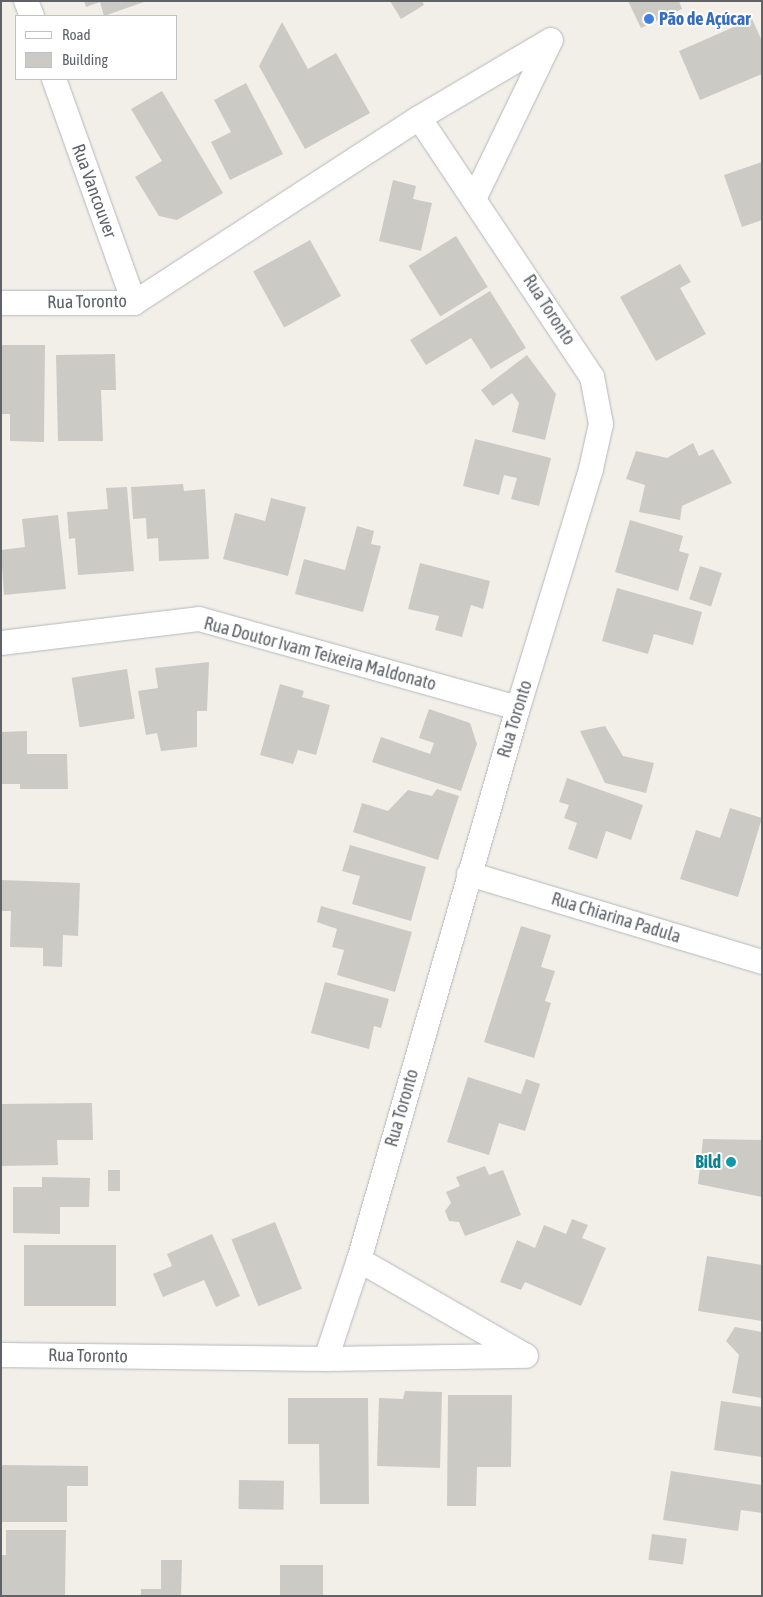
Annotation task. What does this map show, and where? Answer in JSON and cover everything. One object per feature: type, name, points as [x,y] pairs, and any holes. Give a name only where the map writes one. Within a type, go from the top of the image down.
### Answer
[{"type":"street","points":[[26,1],[32,15]]},
{"type":"street","name":"Rua Toronto","points":[[1,303],[134,302],[419,118],[551,40],[475,197]]},
{"type":"street","name":"Rua Vancouver","points":[[54,80],[134,302]]},
{"type":"street","name":"Rua Toronto","points":[[326,1358],[359,1260],[469,874],[591,469],[600,424],[592,377],[475,197],[419,118]]},
{"type":"street","name":"Rua Doutor Ivam Teixeira Maldonato","points":[[1,643],[199,619],[518,708]]},
{"type":"street","name":"Rua Chiarina Padula","points":[[469,874],[762,962]]},
{"type":"street","name":"Rua Toronto","points":[[1,1355],[326,1358],[526,1356],[359,1260]]},
{"type":"building","points":[[84,1],[144,1],[107,15],[104,15],[100,2],[86,7]]},
{"type":"building","points":[[390,1],[422,1],[424,5],[401,19]]},
{"type":"building","name":"Pão de Açúcar","points":[[628,1],[679,1],[682,9],[641,28]]},
{"type":"building","points":[[752,19],[762,41],[762,74],[700,100],[679,51]]},
{"type":"building","points":[[282,22],[308,69],[336,53],[370,113],[305,149],[259,66]]},
{"type":"building","points":[[246,83],[283,154],[230,180],[211,142],[231,132],[214,100]]},
{"type":"building","points":[[162,91],[223,193],[177,220],[159,216],[135,177],[162,161],[131,109]]},
{"type":"building","points":[[762,162],[762,220],[742,227],[724,175]]},
{"type":"building","points":[[393,180],[416,186],[413,199],[432,203],[421,251],[379,241]]},
{"type":"building","points":[[456,236],[488,287],[440,317],[409,266]]},
{"type":"building","points":[[310,240],[341,296],[284,327],[253,272]]},
{"type":"building","points":[[680,264],[691,282],[680,288],[706,334],[656,361],[620,297]]},
{"type":"building","points":[[490,291],[526,348],[491,369],[471,338],[426,365],[410,340]]},
{"type":"building","points":[[1,345],[45,345],[44,442],[10,441],[10,414],[1,414]]},
{"type":"building","points":[[115,354],[116,390],[101,390],[103,441],[58,441],[56,355]]},
{"type":"building","points":[[527,355],[556,394],[545,440],[512,432],[519,403],[512,393],[493,406],[481,390]]},
{"type":"building","points":[[475,439],[551,458],[539,506],[511,499],[517,478],[504,475],[499,495],[463,486]]},
{"type":"building","points":[[693,443],[699,456],[713,449],[732,483],[682,506],[680,520],[639,512],[645,485],[626,479],[636,451],[667,458]]},
{"type":"building","points":[[183,484],[184,491],[205,489],[209,559],[159,561],[158,538],[147,539],[146,518],[133,519],[131,487]]},
{"type":"building","points":[[127,487],[134,571],[78,575],[75,538],[69,539],[67,512],[108,509],[106,488]]},
{"type":"building","points":[[271,498],[306,507],[288,576],[223,559],[235,513],[265,521]]},
{"type":"building","points":[[58,515],[66,589],[4,595],[1,550],[25,547],[22,519]]},
{"type":"building","points":[[630,520],[683,536],[679,551],[689,554],[678,591],[615,572]]},
{"type":"building","points":[[357,526],[374,531],[371,544],[381,546],[363,612],[295,594],[304,559],[345,570]]},
{"type":"building","points":[[420,563],[490,581],[483,609],[471,605],[462,637],[435,630],[439,616],[408,609]]},
{"type":"building","points":[[700,566],[722,573],[711,606],[689,599]]},
{"type":"building","points":[[617,588],[702,612],[693,645],[654,634],[648,654],[602,641]]},
{"type":"building","points":[[209,662],[207,711],[197,711],[197,747],[161,751],[157,733],[146,735],[138,691],[158,688],[155,668]]},
{"type":"building","points":[[127,669],[135,718],[80,727],[72,678]]},
{"type":"building","points":[[280,684],[304,691],[302,697],[330,705],[316,755],[298,750],[293,764],[260,755]]},
{"type":"building","points":[[429,709],[470,723],[477,744],[461,791],[372,762],[381,737],[430,754],[434,743],[419,738]]},
{"type":"building","points":[[605,726],[623,756],[654,763],[646,793],[605,783],[580,731]]},
{"type":"building","points":[[27,731],[27,754],[67,754],[68,789],[20,789],[20,784],[1,784],[1,732]]},
{"type":"building","points":[[567,778],[643,805],[631,840],[606,831],[597,859],[568,849],[577,823],[564,818],[569,805],[559,802]]},
{"type":"building","points":[[437,789],[459,796],[438,860],[353,832],[362,803],[388,811],[408,790],[432,796]]},
{"type":"building","points":[[730,808],[762,818],[738,897],[680,879],[696,830],[720,838]]},
{"type":"building","points":[[350,845],[426,867],[411,921],[352,904],[360,876],[342,871]]},
{"type":"building","points":[[1,880],[80,883],[78,936],[63,935],[62,967],[43,966],[43,948],[10,947],[11,911],[1,911]]},
{"type":"building","points":[[321,906],[412,932],[395,992],[337,975],[344,950],[332,947],[337,929],[317,922]]},
{"type":"building","points":[[521,926],[551,935],[541,967],[555,971],[545,1001],[551,1003],[534,1058],[484,1042]]},
{"type":"building","points":[[325,982],[389,999],[381,1028],[374,1026],[369,1049],[311,1033]]},
{"type":"building","points":[[468,1077],[521,1094],[526,1079],[540,1084],[525,1131],[499,1123],[489,1155],[447,1142]]},
{"type":"building","points":[[92,1103],[93,1140],[57,1140],[58,1165],[1,1166],[1,1104]]},
{"type":"building","name":"Bild","points":[[703,1139],[762,1140],[762,1197],[698,1184]]},
{"type":"building","points":[[485,1166],[489,1175],[503,1170],[521,1215],[465,1236],[459,1222],[449,1221],[445,1211],[451,1203],[446,1192],[460,1186],[456,1177]]},
{"type":"building","points":[[108,1170],[120,1170],[120,1191],[108,1191]]},
{"type":"building","points":[[42,1177],[90,1178],[89,1207],[60,1207],[60,1234],[13,1233],[13,1187],[42,1187]]},
{"type":"building","points":[[572,1219],[588,1225],[582,1238],[606,1248],[581,1306],[525,1282],[521,1290],[500,1282],[517,1240],[535,1248],[544,1225],[566,1234]]},
{"type":"building","points":[[275,1222],[302,1289],[258,1306],[231,1240]]},
{"type":"building","points":[[212,1234],[240,1296],[216,1307],[204,1280],[163,1297],[153,1274],[172,1266],[167,1254]]},
{"type":"building","points":[[24,1245],[116,1245],[116,1306],[24,1306]]},
{"type":"building","points":[[707,1256],[762,1265],[762,1321],[698,1311]]},
{"type":"building","points":[[735,1327],[762,1332],[762,1398],[732,1393],[739,1355],[726,1341]]},
{"type":"building","points":[[405,1391],[442,1392],[440,1468],[377,1466],[379,1398],[403,1399]]},
{"type":"building","points":[[448,1395],[512,1395],[511,1467],[477,1467],[476,1506],[447,1506]]},
{"type":"building","points":[[288,1398],[368,1398],[369,1504],[320,1504],[319,1444],[288,1444]]},
{"type":"building","points":[[721,1401],[762,1407],[762,1457],[714,1450]]},
{"type":"building","points":[[1,1465],[88,1466],[88,1486],[67,1486],[67,1522],[1,1522]]},
{"type":"building","points":[[671,1471],[762,1485],[762,1513],[741,1510],[738,1531],[663,1520]]},
{"type":"building","points":[[239,1480],[284,1481],[283,1510],[238,1509]]},
{"type":"building","points":[[6,1530],[66,1530],[65,1596],[1,1596],[1,1555],[6,1555]]},
{"type":"building","points":[[652,1534],[687,1539],[683,1565],[648,1560]]},
{"type":"building","points":[[161,1560],[182,1560],[181,1596],[141,1596],[141,1589],[161,1589]]},
{"type":"building","points":[[280,1565],[323,1565],[323,1596],[280,1596]]},
{"type":"place","name":"Pão de Açúcar","points":[[649,19]]},
{"type":"place","name":"Bild","points":[[731,1162]]}]
